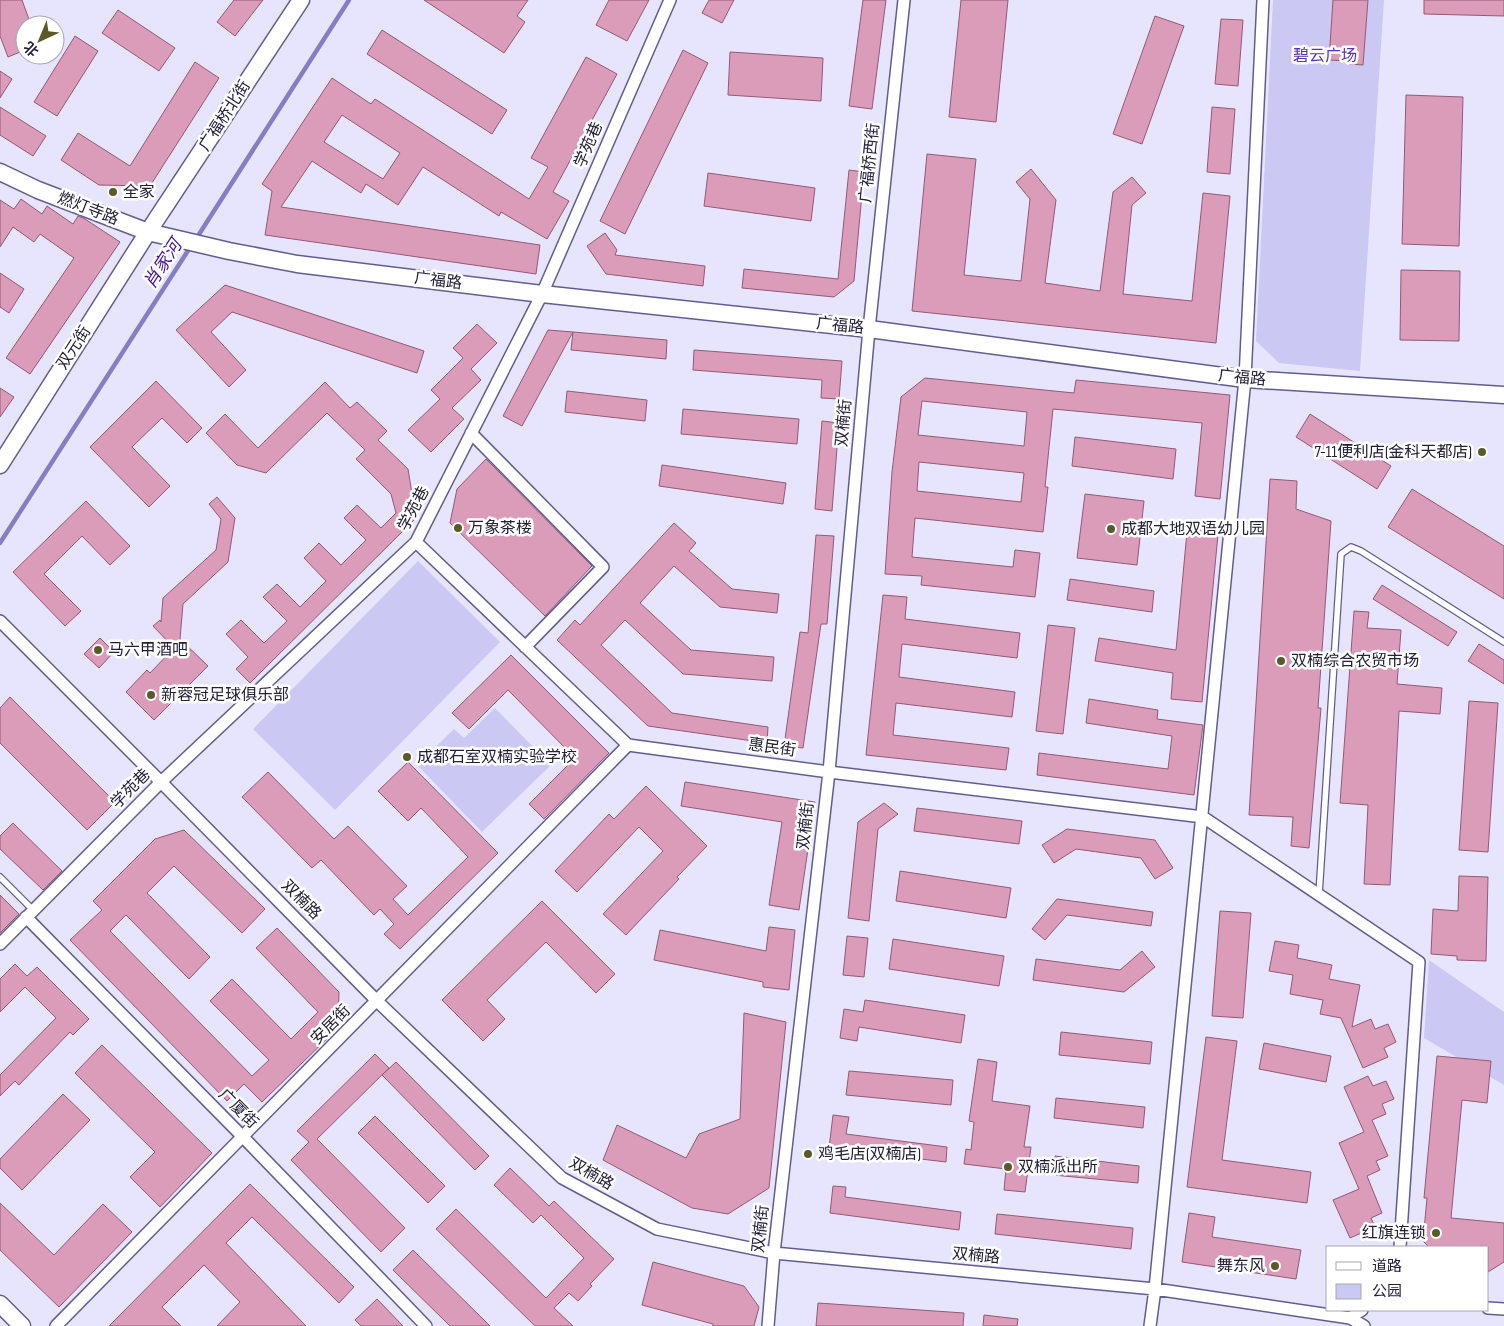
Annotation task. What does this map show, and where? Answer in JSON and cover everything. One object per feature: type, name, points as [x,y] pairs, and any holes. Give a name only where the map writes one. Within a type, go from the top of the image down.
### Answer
[{"type":"street","name":"广福桥北街","points":[[148,232],[301,0]]},
{"type":"street","name":"学苑巷","points":[[0,944],[161,782],[416,542],[542,294],[670,0]]},
{"type":"street","name":"广福桥西街","points":[[869,329],[904,0]]},
{"type":"street","points":[[1150,1326],[1203,817],[1245,379],[1263,0]]},
{"type":"street","name":"燃灯寺路","points":[[0,172],[38,190],[148,232],[179,239]]},
{"type":"street","name":"双元街","points":[[0,465],[148,232]]},
{"type":"street","name":"广福路","points":[[179,239],[297,264],[542,294],[869,329],[1245,379],[1504,395]]},
{"type":"street","name":"双楠街","points":[[768,1326],[774,1253],[829,772],[869,329]]},
{"type":"street","points":[[472,433],[603,567],[525,647]]},
{"type":"street","points":[[416,542],[628,745]]},
{"type":"street","name":"双楠路","points":[[0,622],[378,1001],[562,1178],[657,1229],[774,1253],[1155,1289],[1350,1318]]},
{"type":"street","name":"惠民街","points":[[628,745],[829,772],[1203,817]]},
{"type":"street","name":"安居街","points":[[56,1326],[628,745]]},
{"type":"street","points":[[1203,817],[1419,962],[1400,1246]]},
{"type":"street","name":"广厦街","points":[[29,913],[426,1326]]},
{"type":"street","points":[[0,1304],[22,1326]]},
{"type":"street","points":[[1489,1308],[1504,1309]]},
{"type":"street","points":[[1360,1311],[1350,1318],[1364,1326]]},
{"type":"lane","points":[[1319,895],[1341,554],[1351,547],[1361,551],[1504,642]]},
{"type":"lane","points":[[0,877],[29,913]]},
{"type":"green space","name":"碧云广场","points":[[1273,0],[1384,0],[1360,371],[1279,363],[1256,341]]},
{"type":"green space","points":[[418,561],[500,642],[335,810],[253,729]]},
{"type":"green space","points":[[495,708],[551,765],[482,832],[417,765],[454,729],[464,738]]},
{"type":"green space","points":[[1429,960],[1504,1012],[1504,1085],[1424,1038]]},
{"type":"building","points":[[0,0],[22,0],[27,15],[15,15],[15,54],[8,57],[0,36]]},
{"type":"building","points":[[234,0],[263,0],[235,36],[217,22]]},
{"type":"building","points":[[424,0],[528,0],[517,16],[525,22],[504,53]]},
{"type":"building","points":[[609,0],[649,0],[627,41],[596,25]]},
{"type":"building","points":[[709,0],[734,0],[722,23],[702,13]]},
{"type":"building","points":[[863,0],[886,0],[872,109],[849,106]]},
{"type":"building","points":[[961,0],[1008,0],[996,122],[949,117]]},
{"type":"building","points":[[1333,0],[1368,0],[1363,65],[1350,64],[1350,61],[1329,60]]},
{"type":"building","points":[[1424,0],[1504,0],[1504,16],[1424,14]]},
{"type":"building","points":[[118,10],[175,48],[159,71],[102,33]]},
{"type":"building","points":[[1155,16],[1184,26],[1142,144],[1113,134]]},
{"type":"building","points":[[1221,19],[1243,20],[1238,86],[1215,84]]},
{"type":"building","points":[[382,30],[507,110],[492,134],[367,54]]},
{"type":"building","points":[[75,36],[98,51],[57,116],[34,102],[57,65],[65,65],[65,52]]},
{"type":"building","points":[[683,50],[708,63],[625,234],[600,221]]},
{"type":"building","points":[[730,52],[823,58],[821,101],[728,95]]},
{"type":"building","points":[[586,57],[617,74],[553,192],[569,201],[547,239],[501,212],[499,216],[423,167],[398,205],[366,184],[361,193],[312,161],[281,207],[540,245],[536,274],[265,235],[272,191],[262,184],[332,78],[371,104],[375,99],[529,199],[548,167],[531,158]],"holes":[[[342,115],[400,153],[383,179],[324,142]]]},
{"type":"building","points":[[195,62],[219,78],[150,186],[99,185],[61,160],[78,133],[130,166]]},
{"type":"building","points":[[0,71],[12,79],[0,98]]},
{"type":"building","points":[[1406,95],[1463,97],[1459,246],[1402,244]]},
{"type":"building","points":[[0,107],[46,136],[33,156],[0,135]]},
{"type":"building","points":[[1212,107],[1235,109],[1230,174],[1207,172]]},
{"type":"building","points":[[927,154],[976,159],[964,275],[1021,281],[1030,199],[1016,182],[1031,169],[1056,200],[1045,283],[1100,291],[1113,192],[1132,177],[1146,193],[1132,205],[1123,294],[1192,301],[1203,193],[1230,196],[1216,343],[912,311]]},
{"type":"building","points":[[849,170],[864,172],[854,281],[834,297],[742,288],[744,269],[838,279]]},
{"type":"building","points":[[708,173],[815,188],[811,221],[704,206]]},
{"type":"building","points":[[21,199],[42,214],[47,206],[73,224],[78,216],[85,219],[120,242],[30,374],[6,358],[74,258],[40,234],[34,242],[13,227],[0,247],[0,200],[14,209]]},
{"type":"building","points":[[605,233],[617,250],[615,255],[705,266],[703,286],[606,274],[587,246]]},
{"type":"building","points":[[1401,270],[1460,271],[1459,341],[1400,340]]},
{"type":"building","points":[[0,273],[24,289],[9,313],[0,307]]},
{"type":"building","points":[[225,285],[424,351],[417,373],[232,312],[211,332],[246,370],[229,387],[176,330]]},
{"type":"building","points":[[477,324],[497,343],[471,369],[481,380],[452,408],[464,419],[431,452],[408,430],[440,399],[431,390],[463,358],[453,348]]},
{"type":"building","points":[[548,330],[573,332],[522,426],[503,416]]},
{"type":"building","points":[[573,332],[667,340],[666,359],[571,350]]},
{"type":"building","points":[[694,350],[842,361],[839,399],[821,398],[822,380],[693,370]]},
{"type":"building","points":[[925,378],[1074,393],[1076,380],[1230,395],[1220,499],[1195,496],[1202,423],[1053,409],[1045,487],[1048,487],[1043,532],[915,518],[912,557],[1013,567],[1015,550],[1040,553],[1035,597],[921,585],[922,576],[885,574],[892,472],[901,397]],"holes":[[[922,401],[1027,412],[1024,446],[918,435]],[[919,462],[1024,473],[1021,502],[917,491]]]},
{"type":"building","points":[[156,381],[202,428],[187,443],[162,418],[132,447],[170,486],[149,507],[90,447]]},
{"type":"building","points":[[325,382],[350,408],[357,402],[387,431],[378,440],[408,469],[416,518],[250,683],[236,669],[248,657],[226,634],[241,620],[264,643],[287,621],[263,597],[277,584],[300,607],[326,581],[304,558],[319,543],[341,565],[366,540],[344,518],[357,505],[381,528],[396,513],[391,494],[356,459],[365,450],[327,413],[266,473],[237,465],[206,433],[225,414],[258,448]]},
{"type":"building","points":[[0,388],[14,397],[0,417]]},
{"type":"building","points":[[567,391],[647,400],[645,421],[565,412]]},
{"type":"building","points":[[683,409],[799,419],[797,444],[681,434]]},
{"type":"building","points":[[1310,414],[1391,466],[1377,489],[1296,437]]},
{"type":"building","points":[[822,421],[839,423],[832,511],[815,509]]},
{"type":"building","points":[[1075,437],[1176,449],[1173,479],[1072,466]]},
{"type":"building","points":[[486,459],[592,566],[545,616],[450,523],[457,489]]},
{"type":"building","points":[[662,465],[786,483],[783,504],[659,486]]},
{"type":"building","points":[[1270,479],[1297,481],[1296,509],[1331,521],[1318,708],[1321,708],[1309,848],[1291,846],[1293,817],[1249,815]]},
{"type":"building","points":[[1412,489],[1504,546],[1504,599],[1388,527]]},
{"type":"building","name":"成都大地双语幼儿园","points":[[1085,494],[1144,501],[1137,565],[1077,558]]},
{"type":"building","points":[[217,497],[235,518],[228,562],[183,604],[180,639],[208,666],[154,720],[126,692],[147,670],[150,673],[174,648],[153,626],[160,620],[161,622],[163,598],[216,550],[221,519],[209,504]]},
{"type":"building","points":[[86,501],[130,546],[110,565],[82,536],[44,574],[81,611],[65,626],[13,572]]},
{"type":"building","points":[[1188,521],[1219,524],[1202,702],[1171,699],[1173,673],[1095,661],[1099,638],[1176,650]]},
{"type":"building","points":[[674,523],[696,543],[689,551],[732,589],[779,594],[777,613],[720,607],[674,566],[640,603],[691,650],[774,657],[772,681],[683,674],[625,620],[601,645],[672,713],[768,727],[767,743],[648,726],[557,640],[575,620],[580,625]]},
{"type":"building","points":[[816,535],[834,536],[827,624],[821,624],[803,748],[784,746],[800,632],[808,633]]},
{"type":"building","points":[[1070,579],[1154,591],[1152,612],[1067,600]]},
{"type":"building","points":[[1382,585],[1457,632],[1448,646],[1373,599]]},
{"type":"building","points":[[883,595],[907,597],[905,619],[1020,633],[1017,658],[902,644],[899,677],[1015,692],[1012,717],[896,703],[893,735],[1009,748],[1006,770],[866,755]]},
{"type":"building","points":[[1354,611],[1369,612],[1367,628],[1401,630],[1397,684],[1442,688],[1440,714],[1399,711],[1390,885],[1364,884],[1368,805],[1340,803]]},
{"type":"building","points":[[1048,625],[1075,628],[1063,734],[1036,731]]},
{"type":"building","points":[[100,638],[114,652],[99,668],[84,654]]},
{"type":"building","points":[[1479,644],[1504,660],[1504,684],[1468,661]]},
{"type":"building","points":[[511,655],[609,753],[544,819],[529,804],[575,758],[508,690],[469,729],[452,713]]},
{"type":"building","points":[[10,697],[115,802],[87,830],[0,743],[0,708]]},
{"type":"building","points":[[1089,699],[1158,710],[1157,719],[1203,725],[1194,795],[1037,775],[1039,753],[1168,769],[1172,736],[1086,723]]},
{"type":"building","points":[[1469,701],[1498,703],[1488,852],[1459,850]]},
{"type":"building","points":[[408,762],[498,853],[400,949],[384,934],[394,924],[380,909],[374,915],[321,860],[312,868],[242,797],[268,772],[334,839],[348,826],[407,886],[393,899],[408,915],[468,857],[421,808],[408,821],[378,791]]},
{"type":"building","points":[[685,782],[815,802],[799,910],[769,905],[782,822],[681,806]]},
{"type":"building","points":[[646,786],[707,846],[677,877],[679,879],[626,935],[603,914],[663,851],[639,827],[577,892],[555,871],[609,814],[614,819]]},
{"type":"building","points":[[884,803],[898,814],[878,829],[869,921],[848,918],[858,822]]},
{"type":"building","points":[[917,808],[1022,821],[1019,844],[914,831]]},
{"type":"building","points":[[13,823],[62,871],[43,890],[0,849],[0,836]]},
{"type":"building","points":[[1067,829],[1155,840],[1173,868],[1155,879],[1141,858],[1076,849],[1054,863],[1042,845]]},
{"type":"building","points":[[184,830],[265,909],[242,933],[174,866],[147,893],[210,957],[189,979],[126,915],[110,931],[252,1076],[269,1060],[210,1001],[232,979],[291,1039],[318,1012],[256,948],[277,928],[339,992],[338,1028],[262,1102],[244,1084],[227,1101],[70,940],[102,910],[93,901],[155,839]]},
{"type":"building","points":[[900,871],[1011,888],[1006,918],[896,901]]},
{"type":"building","points":[[1459,876],[1488,877],[1486,961],[1457,960],[1457,956],[1431,954],[1433,909],[1458,911]]},
{"type":"building","points":[[0,895],[19,914],[0,933]]},
{"type":"building","points":[[1057,899],[1153,912],[1151,926],[1067,915],[1045,940],[1032,929]]},
{"type":"building","points":[[542,901],[615,974],[596,993],[546,942],[487,1000],[505,1019],[483,1041],[442,1000]]},
{"type":"building","points":[[1220,911],[1251,913],[1243,1018],[1212,1016]]},
{"type":"building","points":[[769,927],[795,930],[789,990],[763,987],[763,982],[654,960],[660,930],[766,951]]},
{"type":"building","points":[[847,936],[868,938],[864,977],[843,975]]},
{"type":"building","points":[[893,939],[1004,956],[999,986],[889,969]]},
{"type":"building","points":[[1275,941],[1299,945],[1297,958],[1332,965],[1329,979],[1360,985],[1352,1027],[1371,1019],[1375,1029],[1388,1024],[1396,1042],[1384,1048],[1388,1057],[1363,1068],[1341,1018],[1320,1014],[1323,1000],[1290,994],[1293,975],[1269,971]]},
{"type":"building","points":[[1142,951],[1155,967],[1124,992],[1033,980],[1036,959],[1120,970]]},
{"type":"building","points":[[15,964],[27,976],[37,967],[89,1019],[73,1035],[70,1032],[19,1085],[15,1081],[0,1096],[0,1075],[56,1018],[25,987],[0,1012],[0,979]]},
{"type":"building","points":[[865,1000],[965,1015],[961,1043],[859,1027],[857,1041],[840,1038],[844,1009],[863,1012]]},
{"type":"building","points":[[744,1013],[786,1022],[769,1188],[728,1214],[692,1208],[603,1160],[617,1125],[686,1158],[699,1134],[740,1119]]},
{"type":"building","points":[[1061,1032],[1152,1042],[1150,1064],[1059,1055]]},
{"type":"building","points":[[1206,1037],[1237,1041],[1222,1160],[1311,1172],[1307,1203],[1187,1187]]},
{"type":"building","points":[[1264,1043],[1331,1056],[1326,1082],[1259,1069]]},
{"type":"building","points":[[102,1045],[212,1153],[160,1207],[130,1177],[155,1152],[75,1073]]},
{"type":"building","points":[[375,1054],[389,1068],[317,1139],[405,1228],[381,1252],[291,1160],[309,1142],[297,1131]]},
{"type":"building","points":[[1437,1056],[1491,1061],[1487,1103],[1462,1100],[1451,1218],[1504,1223],[1504,1262],[1489,1271],[1489,1246],[1428,1246],[1423,1241],[1427,1198],[1424,1198]]},
{"type":"building","points":[[978,1059],[997,1062],[992,1101],[1030,1106],[1024,1147],[1031,1147],[1025,1192],[1004,1190],[1006,1169],[964,1164],[966,1149],[971,1150],[974,1122],[969,1121]]},
{"type":"building","points":[[396,1062],[489,1156],[475,1170],[382,1075]]},
{"type":"building","points":[[849,1071],[953,1080],[951,1105],[846,1095]]},
{"type":"building","points":[[1368,1076],[1373,1086],[1386,1081],[1394,1099],[1382,1104],[1386,1114],[1372,1120],[1388,1156],[1376,1161],[1380,1170],[1367,1176],[1382,1213],[1371,1218],[1375,1227],[1350,1238],[1333,1200],[1359,1189],[1339,1143],[1364,1132],[1344,1087]]},
{"type":"building","points":[[63,1094],[90,1120],[22,1190],[0,1168],[0,1159]]},
{"type":"building","points":[[1056,1098],[1145,1107],[1143,1128],[1054,1118]]},
{"type":"building","points":[[833,1115],[849,1117],[846,1134],[947,1147],[946,1162],[829,1148]]},
{"type":"building","points":[[375,1116],[445,1186],[428,1203],[358,1133]]},
{"type":"building","points":[[1055,1156],[1139,1166],[1138,1183],[1053,1175]]},
{"type":"building","points":[[510,1168],[549,1206],[554,1201],[614,1259],[590,1284],[592,1286],[578,1301],[569,1293],[554,1308],[573,1326],[535,1326],[436,1229],[456,1209],[546,1298],[584,1258],[541,1215],[533,1223],[494,1185]]},
{"type":"building","points":[[250,1184],[354,1287],[339,1303],[252,1217],[226,1243],[306,1326],[217,1326],[240,1302],[204,1265],[162,1307],[181,1326],[109,1326]]},
{"type":"building","points":[[833,1186],[846,1187],[845,1197],[961,1212],[959,1230],[830,1213]]},
{"type":"building","points":[[0,1203],[54,1255],[103,1204],[132,1232],[59,1307],[0,1250]]},
{"type":"building","points":[[1189,1213],[1215,1217],[1212,1237],[1301,1250],[1296,1279],[1182,1262]]},
{"type":"building","points":[[997,1214],[1133,1228],[1131,1249],[995,1234]]},
{"type":"building","points":[[413,1250],[490,1326],[450,1326],[393,1270]]},
{"type":"building","points":[[653,1262],[744,1286],[759,1307],[754,1326],[713,1326],[713,1324],[642,1305]]},
{"type":"building","points":[[377,1299],[403,1326],[361,1326],[355,1320]]},
{"type":"building","points":[[818,1303],[964,1313],[963,1326],[816,1326]]},
{"type":"building","points":[[984,1315],[1018,1319],[1017,1326],[983,1326]]},
{"type":"waterway","name":"肖家河","points":[[196,239],[349,0]]},
{"type":"waterway","name":"肖家河","points":[[0,543],[191,246]]},
{"type":"place","name":"全家","points":[[113,192]]},
{"type":"place","name":"7-11便利店(金科天都店)","points":[[1482,452]]},
{"type":"place","name":"万象茶楼","points":[[458,528]]},
{"type":"place","name":"成都大地双语幼儿园","points":[[1111,529]]},
{"type":"place","name":"马六甲酒吧","points":[[98,650]]},
{"type":"place","name":"双楠综合农贸市场","points":[[1281,661]]},
{"type":"place","name":"新蓉冠足球俱乐部","points":[[151,695]]},
{"type":"place","name":"成都石室双楠实验学校","points":[[407,757]]},
{"type":"place","name":"鸡毛店(双楠店)","points":[[808,1154]]},
{"type":"place","name":"双楠派出所","points":[[1008,1167]]},
{"type":"place","name":"红旗连锁","points":[[1436,1233]]},
{"type":"place","name":"舞东风","points":[[1275,1266]]}]
